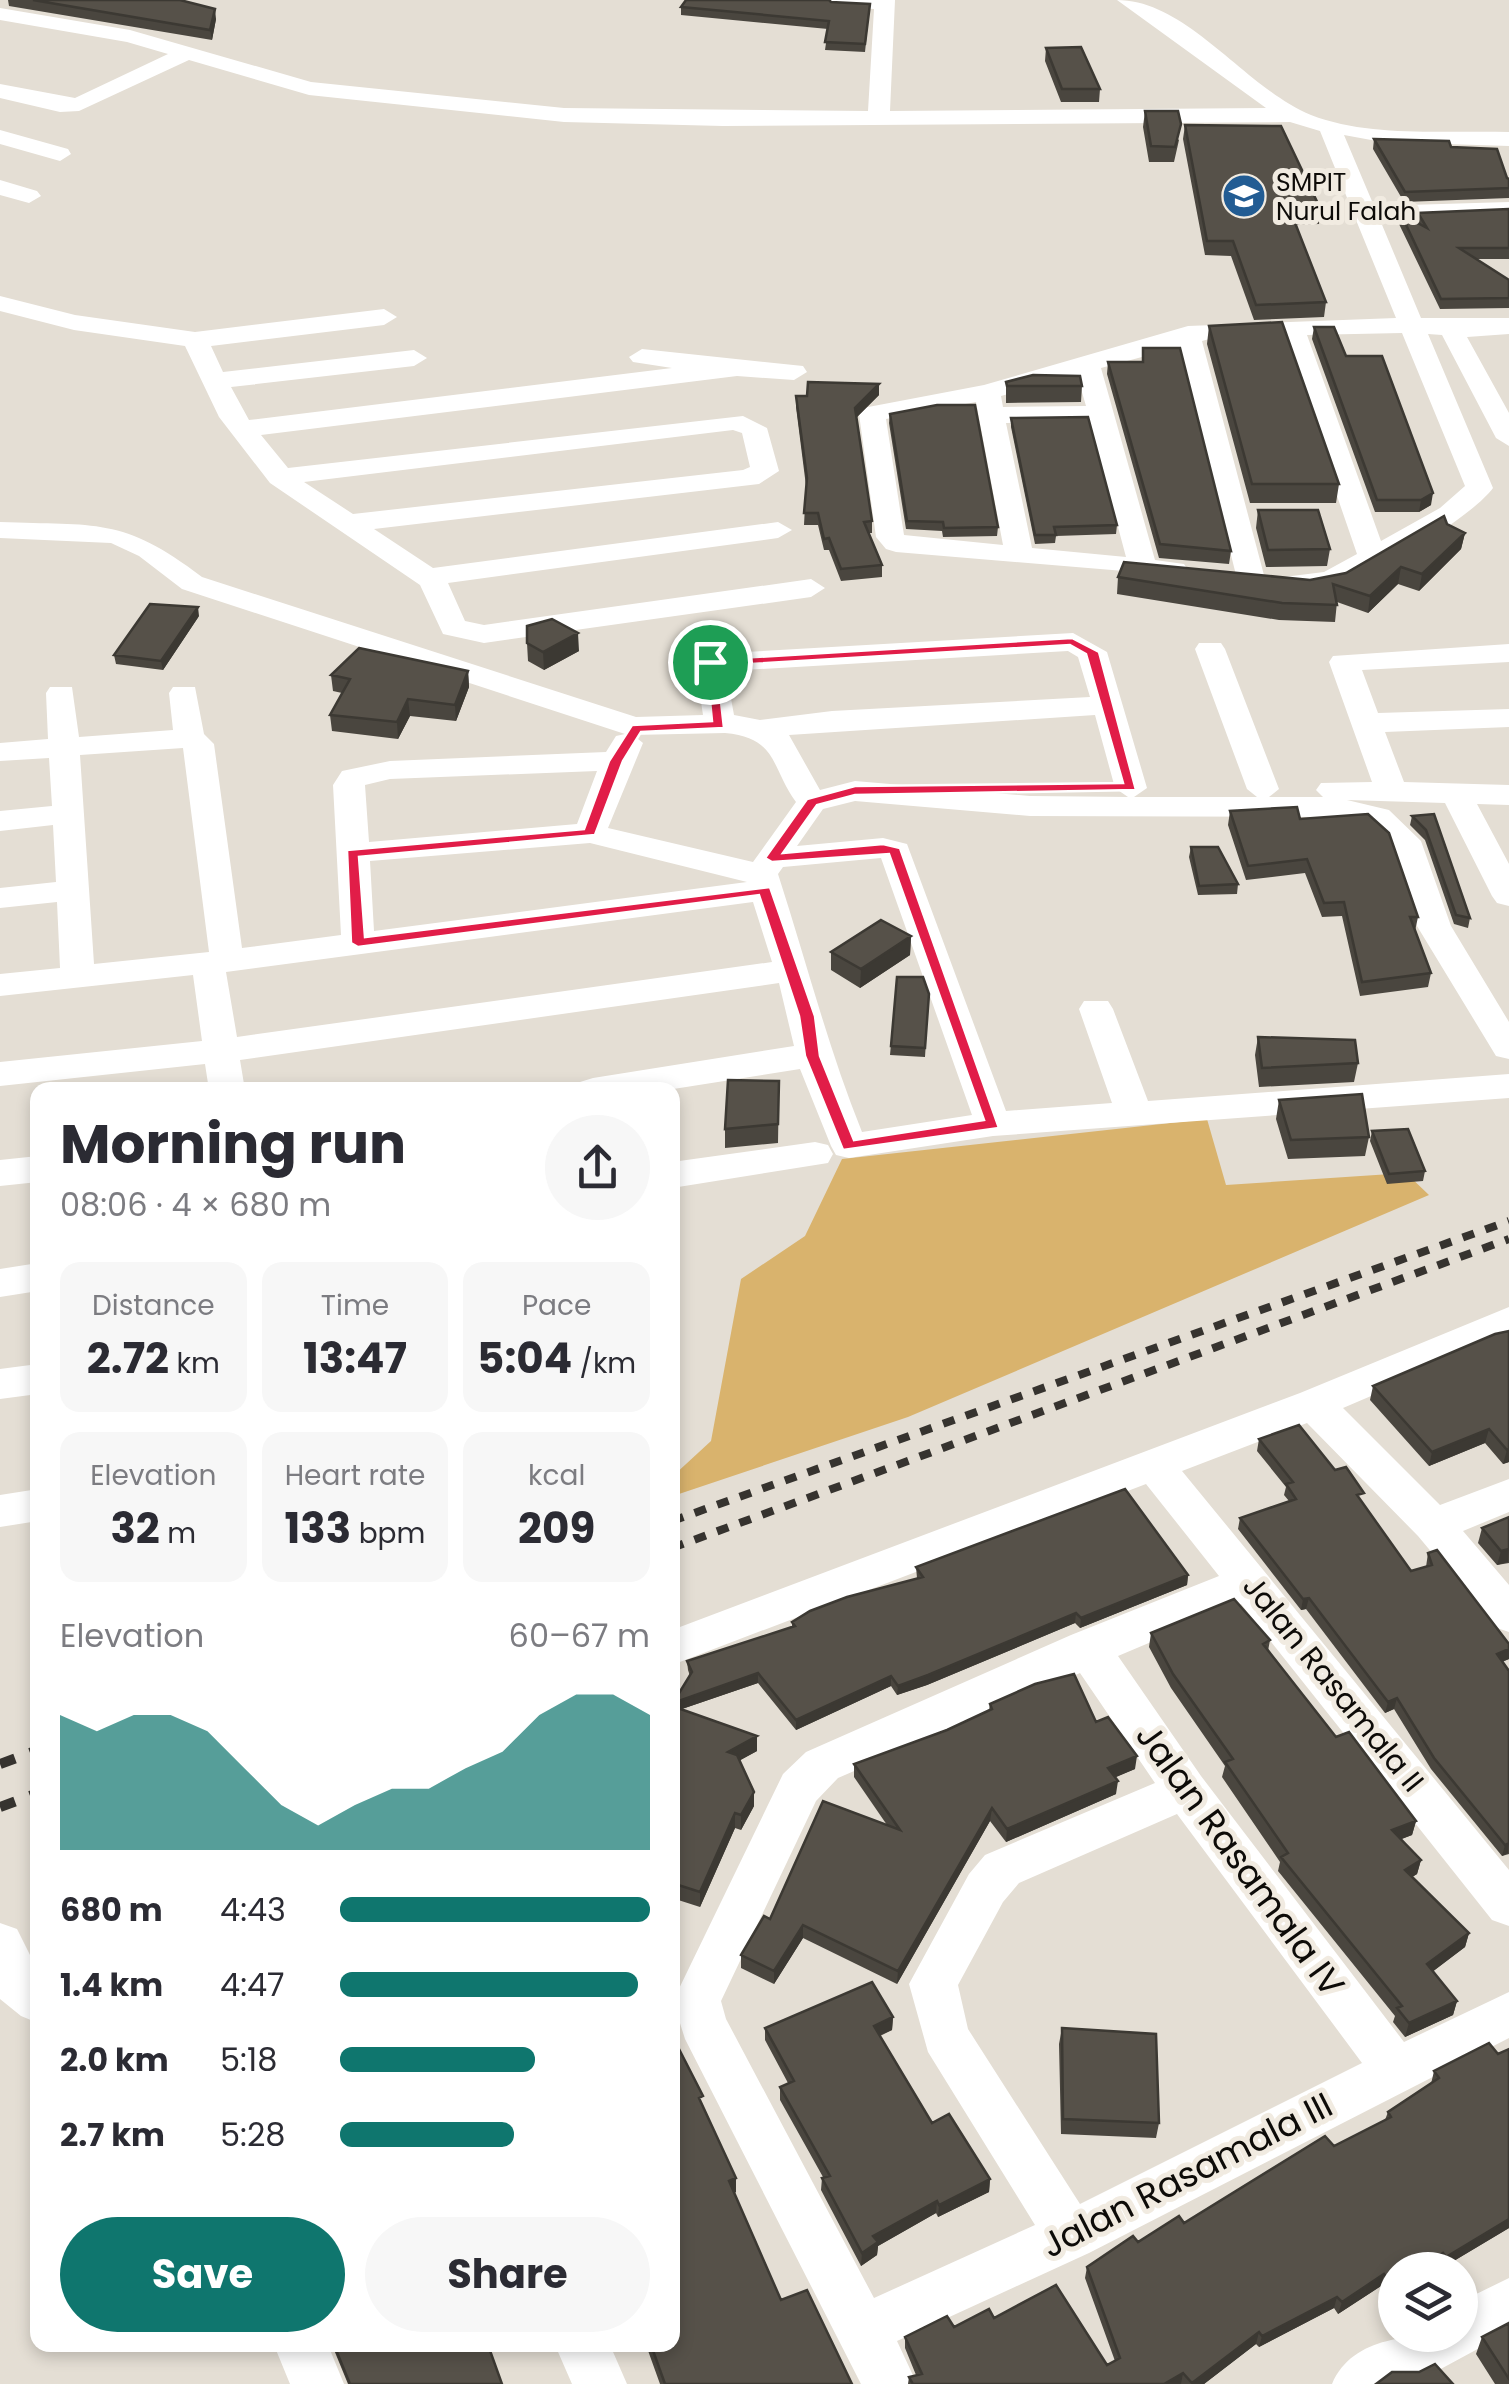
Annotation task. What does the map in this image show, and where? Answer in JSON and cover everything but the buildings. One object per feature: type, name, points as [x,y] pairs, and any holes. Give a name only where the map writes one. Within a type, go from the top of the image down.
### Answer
[{"type":"street","points":[[830,0],[885,2],[879,118]]},
{"type":"street","points":[[1127,0],[1293,115],[1330,128],[1509,139]]},
{"type":"street","points":[[0,14],[116,32],[310,88],[442,105],[623,118],[1293,115]]},
{"type":"street","points":[[0,91],[60,106],[80,104],[185,54]]},
{"type":"street","points":[[1098,414],[990,404],[872,414],[890,537],[912,546],[1318,583],[1373,558],[1450,514],[1479,488],[1362,214],[1330,128]]},
{"type":"street","points":[[0,137],[60,154]]},
{"type":"street","points":[[0,187],[29,196]]},
{"type":"street","points":[[1362,214],[1509,210]]},
{"type":"street","points":[[0,303],[74,322],[195,340],[384,317]]},
{"type":"street","points":[[990,404],[1188,334],[1410,325],[1458,329],[1509,326]]},
{"type":"street","points":[[1292,328],[1373,558]]},
{"type":"street","points":[[1458,329],[1457,346],[1509,438]]},
{"type":"street","points":[[1188,334],[1251,579]]},
{"type":"street","points":[[195,340],[242,429],[280,477],[428,577],[453,628],[466,634],[811,588]]},
{"type":"street","points":[[642,357],[794,372]]},
{"type":"street","points":[[215,381],[414,358]]},
{"type":"street","points":[[1088,367],[1143,566]]},
{"type":"street","points":[[242,429],[737,368]]},
{"type":"street","points":[[990,404],[1019,555]]},
{"type":"street","points":[[280,477],[734,422],[754,428],[765,471],[749,478],[351,523]]},
{"type":"street","points":[[1321,515],[1356,514]]},
{"type":"street","points":[[1232,516],[1268,516]]},
{"type":"street","points":[[0,530],[116,535],[149,550],[192,583],[637,728],[720,725],[764,730],[832,720],[1106,705]]},
{"type":"street","points":[[428,577],[778,530]]},
{"type":"street","points":[[702,603],[720,725]]},
{"type":"street","points":[[710,662],[1072,642],[1092,652],[1131,788]]},
{"type":"street","points":[[1210,649],[1263,789]]},
{"type":"street","points":[[1391,791],[1344,667],[1348,660],[1509,653]]},
{"type":"street","points":[[60,693],[78,977]]},
{"type":"street","points":[[184,693],[189,738]]},
{"type":"street","points":[[1366,723],[1509,718]]},
{"type":"street","points":[[590,832],[616,761],[637,728]]},
{"type":"street","points":[[764,730],[784,749],[797,782],[812,802]]},
{"type":"street","points":[[0,752],[189,738],[198,744],[217,962],[220,1051],[226,1082]]},
{"type":"street","points":[[358,943],[349,785],[359,774],[616,761]]},
{"type":"street","points":[[1509,796],[1263,789],[855,790],[812,802],[766,874],[807,1016],[813,1056],[849,1146],[993,1124],[1509,1086]]},
{"type":"street","points":[[855,790],[1030,806],[1336,807],[1378,817],[1405,841],[1434,926],[1509,1048]]},
{"type":"street","points":[[1458,796],[1509,896]]},
{"type":"street","points":[[0,822],[67,814]]},
{"type":"street","points":[[352,853],[590,832],[766,874]]},
{"type":"street","points":[[0,985],[358,943],[766,874],[883,848],[895,851],[993,1124]]},
{"type":"street","points":[[0,898],[72,890]]},
{"type":"street","points":[[0,1074],[220,1051],[792,970]]},
{"type":"street","points":[[1096,1009],[1134,1113]]},
{"type":"street","points":[[645,1082],[813,1056]]},
{"type":"street","points":[[680,1175],[815,1154]]},
{"type":"street","points":[[0,1174],[30,1170]]},
{"type":"street","points":[[0,1283],[30,1278]]},
{"type":"street","points":[[680,1645],[1314,1404],[1509,1321]]},
{"type":"street","points":[[0,1384],[30,1380]]},
{"type":"street","points":[[1314,1404],[1433,1526],[1509,1615]]},
{"type":"street","name":"Jalan Rasamala II","points":[[1154,1464],[1509,1905]]},
{"type":"street","points":[[1433,1526],[1509,1494]]},
{"type":"street","points":[[0,1511],[30,1506]]},
{"type":"street","points":[[890,2384],[702,2023],[697,2000],[808,1776],[855,1749],[1087,1647],[1251,1581]]},
{"type":"street","name":"Jalan Rasamala IV","points":[[1087,1647],[1185,1790],[1396,2070]]},
{"type":"street","points":[[1071,2235],[945,2036],[933,1984],[986,1888],[1002,1869],[1185,1790]]},
{"type":"street","points":[[0,1944],[11,1980],[30,1995]]},
{"type":"street","name":"Jalan Rasamala III","points":[[862,2330],[1071,2235],[1509,2014]]},
{"type":"street","points":[[1478,2320],[1509,2304]]},
{"type":"street","points":[[303,2352],[317,2384]]},
{"type":"street","points":[[585,2352],[600,2384]]},
{"type":"street","points":[[1359,2384],[1418,2352]]},
{"type":"shaded area","points":[[1207,1119],[1226,1185],[1406,1173],[1429,1195],[908,1417],[680,1494],[680,1470],[711,1441],[741,1279],[805,1236],[842,1159]]},
{"type":"railway","points":[[680,1518],[1509,1221]]},
{"type":"railway","points":[[680,1545],[1509,1239]]},
{"type":"railway","points":[[0,1764],[30,1753]]},
{"type":"railway","points":[[0,1807],[30,1796]]},
{"type":"place","name":"SMPIT Nurul Falah","points":[[1244,196]]},
{"type":"route","points":[[1072,642],[1085,645],[1092,652],[1131,788],[855,790],[812,802],[772,858],[883,848],[895,851],[993,1124],[849,1146],[813,1056],[807,1016],[765,890],[358,943],[352,853],[590,832],[616,761],[637,728],[720,725],[710,662],[1072,642]]}]
